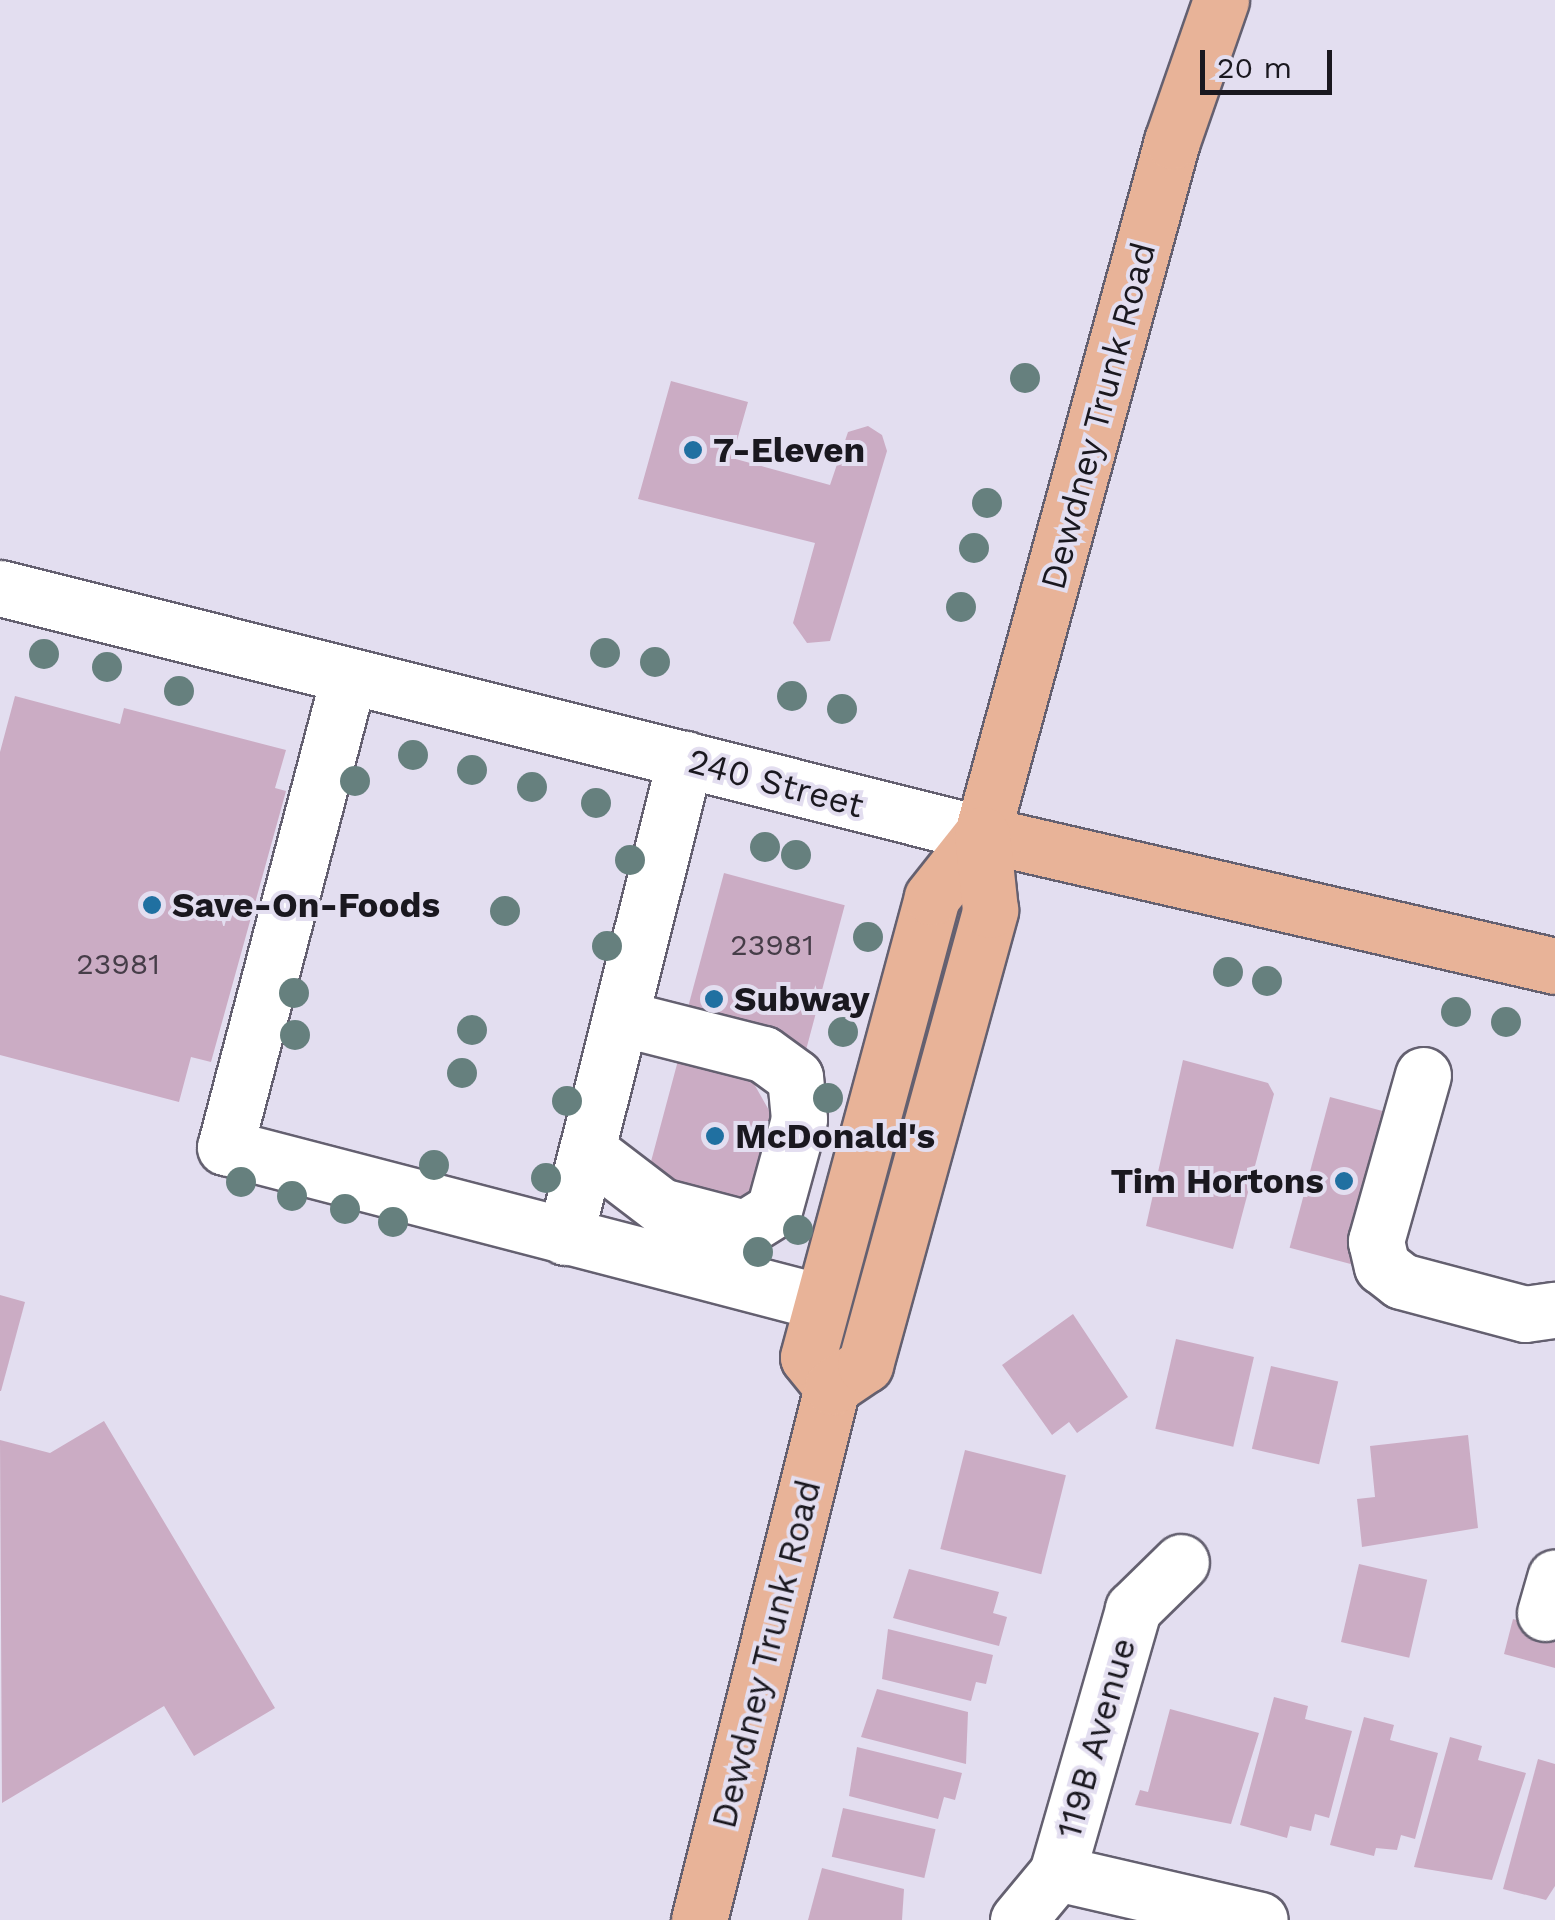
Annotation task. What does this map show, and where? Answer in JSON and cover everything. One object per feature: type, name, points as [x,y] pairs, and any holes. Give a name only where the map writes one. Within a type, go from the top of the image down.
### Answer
[{"type":"main road","name":"Dewdney Trunk Road","points":[[699,1920],[832,1387],[864,1366],[990,910],[982,834],[1172,141],[1221,0]]},
{"type":"main road","name":"Dewdney Trunk Road","points":[[832,1387],[808,1357],[821,1302],[932,897],[982,834]]},
{"type":"main road","name":"240 Street","points":[[982,834],[1555,966]]},
{"type":"street","name":"240 Street","points":[[0,588],[982,834]]},
{"type":"street","points":[[348,678],[226,1148],[821,1302]]},
{"type":"street","points":[[565,1237],[686,759]]},
{"type":"street","points":[[589,1151],[662,1206],[745,1228],[774,1210],[799,1118],[795,1077],[764,1054],[621,1018]]},
{"type":"street","points":[[1423,1076],[1376,1241],[1382,1266],[1401,1282],[1525,1314],[1555,1310]]},
{"type":"street","name":"119B Avenue","points":[[1057,1873],[1132,1609],[1181,1562]]},
{"type":"street","points":[[1018,1920],[1057,1873],[1260,1920]]},
{"type":"building","points":[[671,381],[748,402],[732,458],[830,485],[848,432],[868,426],[882,435],[887,451],[830,641],[807,643],[793,623],[815,543],[638,499]]},
{"type":"building","points":[[15,696],[120,724],[124,708],[286,750],[275,788],[286,791],[211,1062],[191,1057],[179,1102],[0,1055],[0,752]]},
{"type":"building","points":[[724,873],[845,905],[805,1052],[685,1020]]},
{"type":"building","points":[[680,1053],[745,1068],[779,1128],[759,1205],[661,1199],[667,1173],[649,1169]]},
{"type":"building","points":[[1183,1060],[1268,1083],[1274,1094],[1233,1249],[1146,1226]]},
{"type":"building","points":[[1330,1097],[1397,1115],[1356,1266],[1290,1248]]},
{"type":"building","points":[[0,1295],[25,1302],[1,1391],[0,1391]]},
{"type":"building","points":[[1073,1314],[1128,1397],[1077,1433],[1069,1422],[1052,1435],[1002,1365]]},
{"type":"building","points":[[1176,1339],[1254,1357],[1233,1447],[1155,1429]]},
{"type":"building","points":[[1271,1366],[1338,1382],[1319,1464],[1252,1449]]},
{"type":"building","points":[[104,1421],[275,1708],[194,1756],[164,1706],[2,1803],[0,1440],[50,1453]]},
{"type":"building","points":[[1468,1435],[1478,1528],[1362,1547],[1357,1499],[1375,1497],[1370,1446]]},
{"type":"building","points":[[965,1450],[1066,1475],[1041,1574],[940,1549]]},
{"type":"building","points":[[1359,1564],[1427,1580],[1409,1658],[1341,1642]]},
{"type":"building","points":[[909,1569],[999,1592],[993,1613],[1007,1617],[999,1646],[893,1618]]},
{"type":"building","points":[[1513,1619],[1555,1630],[1555,1668],[1504,1654]]},
{"type":"building","points":[[888,1629],[993,1655],[986,1684],[976,1682],[971,1701],[882,1679]]},
{"type":"building","points":[[877,1689],[968,1712],[966,1764],[861,1737]]},
{"type":"building","points":[[1274,1697],[1308,1706],[1305,1719],[1352,1731],[1329,1818],[1315,1814],[1311,1831],[1290,1826],[1287,1838],[1240,1825]]},
{"type":"building","points":[[1170,1709],[1259,1733],[1231,1824],[1135,1805],[1140,1790],[1148,1792]]},
{"type":"building","points":[[1364,1717],[1394,1725],[1390,1740],[1438,1753],[1415,1839],[1401,1835],[1397,1850],[1376,1848],[1374,1856],[1330,1845]]},
{"type":"building","points":[[1450,1737],[1482,1746],[1478,1760],[1526,1773],[1492,1880],[1414,1867]]},
{"type":"building","points":[[857,1747],[962,1773],[955,1800],[944,1797],[938,1819],[849,1796]]},
{"type":"building","points":[[1538,1759],[1555,1764],[1555,1886],[1546,1900],[1503,1889]]},
{"type":"building","points":[[843,1808],[936,1829],[924,1878],[832,1857]]},
{"type":"building","points":[[822,1868],[904,1889],[902,1920],[808,1920]]},
{"type":"place","name":"7-Eleven","points":[[693,450]]},
{"type":"place","name":"Save-On-Foods","points":[[152,905]]},
{"type":"place","name":"Subway","points":[[714,999]]},
{"type":"place","name":"McDonald's","points":[[715,1136]]},
{"type":"place","name":"Tim Hortons","points":[[1344,1181]]}]
